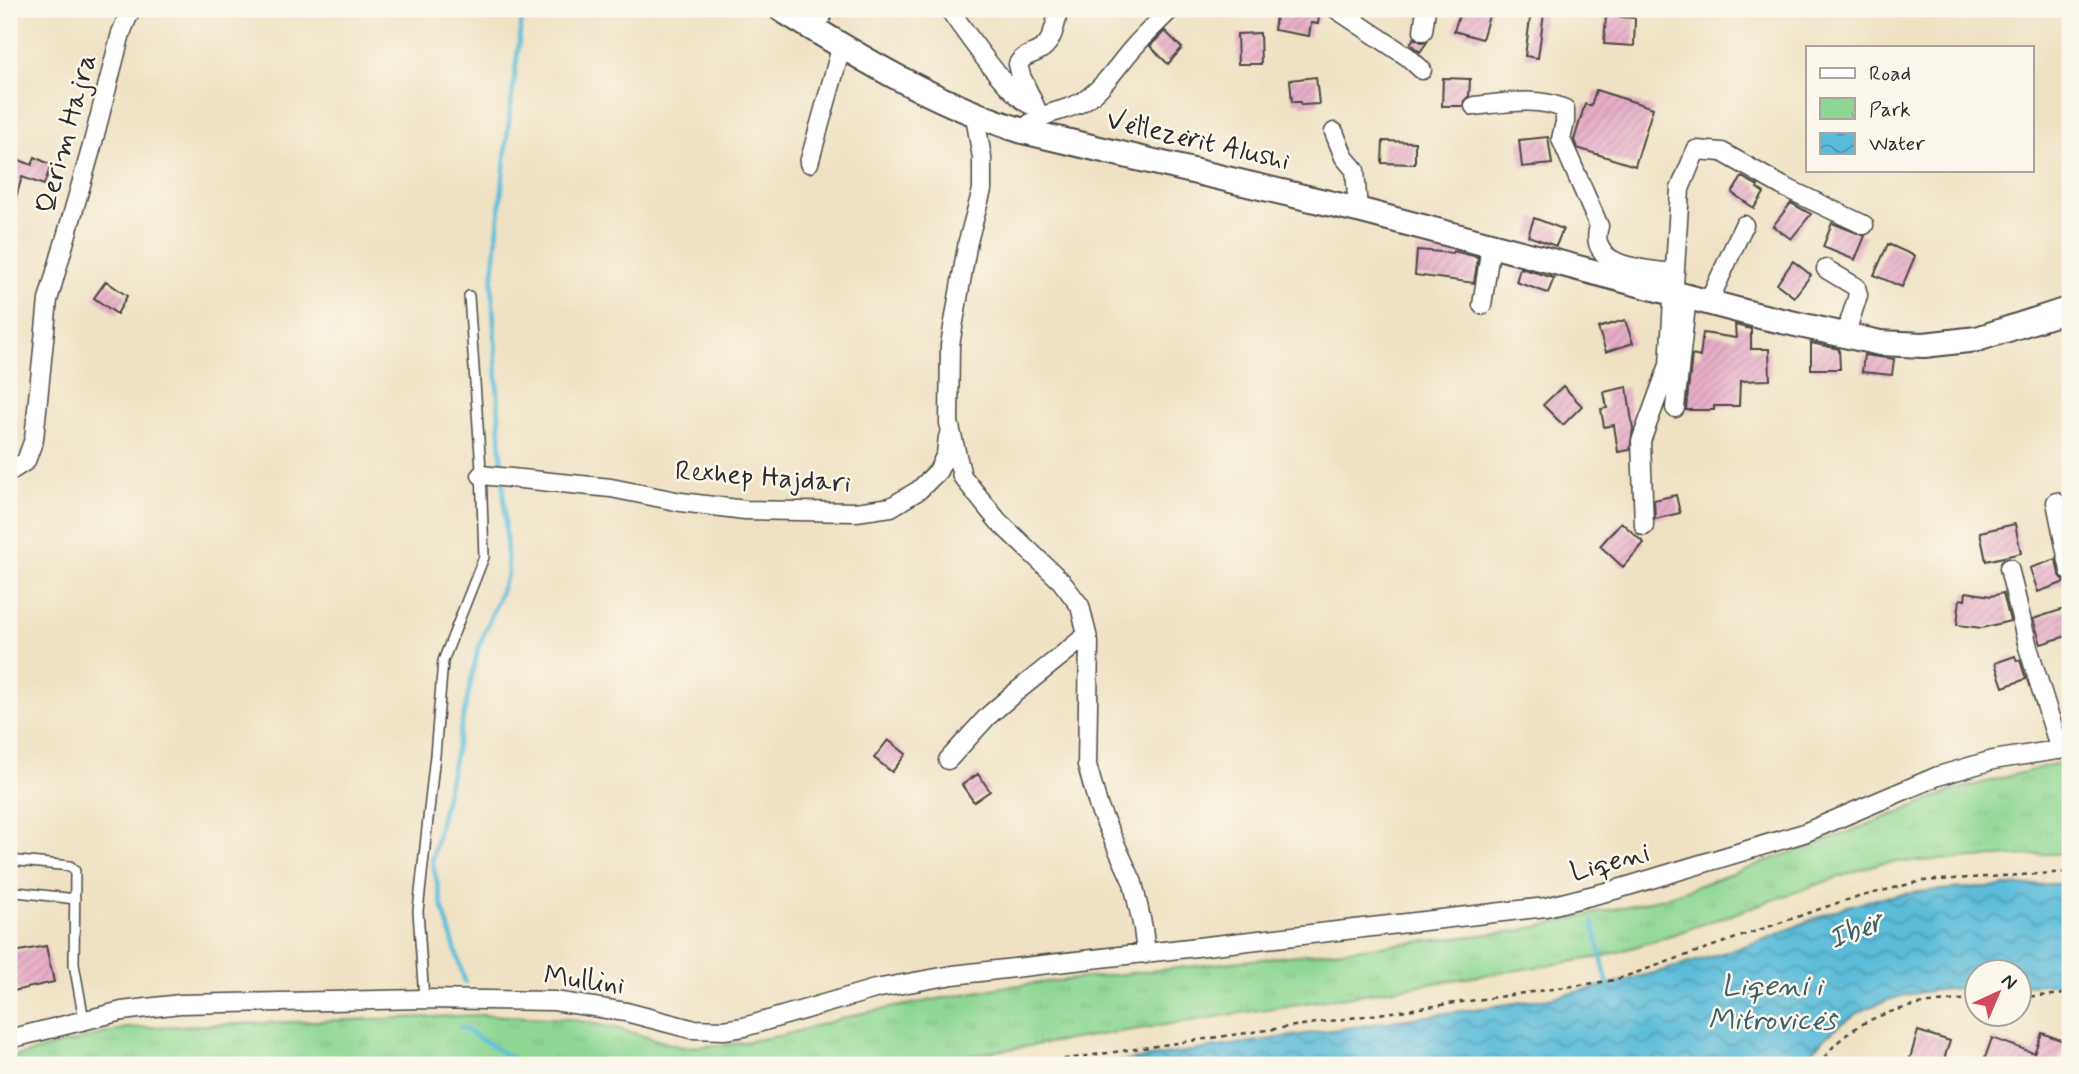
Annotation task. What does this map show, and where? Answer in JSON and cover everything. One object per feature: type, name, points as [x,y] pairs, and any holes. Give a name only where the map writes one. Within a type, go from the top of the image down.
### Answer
[{"type":"main road","name":"Vëllezërit Alushi","points":[[781,9],[820,19],[842,45],[879,69],[975,116],[1033,118],[1491,246],[1686,291],[1760,316],[1880,343],[1924,345],[1977,340],[2061,313]]},
{"type":"street","name":"Qerim Hajra","points":[[9,472],[26,461],[34,439],[48,300],[121,33],[131,9]]},
{"type":"street","points":[[949,9],[1011,91],[1028,104],[1033,118]]},
{"type":"street","points":[[1033,118],[1018,64],[1022,57],[1046,46],[1059,9]]},
{"type":"street","points":[[1033,118],[1080,103],[1093,94],[1134,46],[1171,9]]},
{"type":"street","points":[[1336,9],[1408,57],[1422,70]]},
{"type":"street","points":[[1423,31],[1426,9]]},
{"type":"street","points":[[808,163],[842,45]]},
{"type":"street","name":"Vëllezërit Alushi","points":[[1474,106],[1525,101],[1565,109],[1561,139],[1599,226],[1596,237],[1601,250],[1624,266],[1686,291]]},
{"type":"street","name":"Rexhep Hajdari","points":[[481,475],[611,488],[681,502],[745,510],[856,512],[891,508],[919,490],[938,471],[946,454],[950,345],[968,241],[982,190],[982,158],[975,116]]},
{"type":"street","points":[[1334,132],[1344,157],[1355,170],[1358,210]]},
{"type":"street","points":[[1675,408],[1686,291],[1680,189],[1696,150],[1722,152],[1782,186],[1864,225]]},
{"type":"street","points":[[1644,526],[1641,441],[1669,365],[1686,291],[1744,225]]},
{"type":"street","points":[[1482,305],[1491,246]]},
{"type":"street","points":[[1826,269],[1856,287],[1858,295],[1845,335]]},
{"type":"street","name":"Vëllezërit Alushi","points":[[2061,313],[2070,296]]},
{"type":"street","name":"Rexhep Hajdari","points":[[949,423],[962,476],[998,521],[1061,581],[1080,606],[1087,635],[1090,673],[1087,765],[1099,808],[1133,883],[1146,954]]},
{"type":"street","points":[[2056,502],[2070,571]]},
{"type":"street","points":[[2009,568],[2028,647],[2065,749]]},
{"type":"street","points":[[948,760],[1003,703],[1087,635]]},
{"type":"street","name":"Liqeni","points":[[1146,954],[1546,907],[1619,889],[1804,833],[1938,776],[1993,760],[2065,749]]},
{"type":"street","name":"Mullini","points":[[9,1039],[84,1020],[180,1004],[424,999],[554,1001],[626,1012],[691,1029],[724,1030],[906,983],[953,975],[1146,954]]},
{"type":"lane","points":[[424,999],[418,911],[443,662],[484,557],[469,296]]},
{"type":"lane","points":[[9,860],[73,868],[74,964],[84,1020]]},
{"type":"lane","points":[[9,891],[75,899]]},
{"type":"path","points":[[1024,1065],[1619,979],[1843,901],[1921,881],[2070,872]]},
{"type":"path","points":[[2034,995],[2070,994]]},
{"type":"path","points":[[1818,1065],[1840,1040],[1875,1017],[1932,1001],[1964,1000]]},
{"type":"green space","points":[[2070,760],[2070,853],[1880,863],[1601,957],[907,1065],[9,1065],[9,1058],[126,1028],[484,1015],[569,1019],[616,1028],[681,1047],[726,1045],[784,1035],[858,1014],[1002,987],[1518,931],[1663,898],[1852,831],[1952,791]]},
{"type":"water","name":"Liqeni i Mitrovicës","points":[[2070,883],[2070,983],[2034,984],[2034,958],[1964,958],[1964,988],[1897,997],[1861,1011],[1827,1036],[1804,1065],[1096,1065],[1549,998],[1707,958],[1848,906],[1902,894],[1958,888]]},
{"type":"building","points":[[1277,9],[1320,9],[1318,24],[1311,23],[1309,36],[1274,30]]},
{"type":"building","points":[[1461,9],[1491,9],[1482,39],[1454,31]]},
{"type":"building","points":[[1531,11],[1544,13],[1538,58],[1525,56]]},
{"type":"building","points":[[1606,16],[1635,18],[1634,46],[1604,44]]},
{"type":"building","points":[[1165,31],[1182,48],[1168,64],[1150,46]]},
{"type":"building","points":[[1260,33],[1261,64],[1238,64],[1237,34]]},
{"type":"building","points":[[1414,38],[1427,42],[1420,52],[1410,44]]},
{"type":"building","points":[[1316,77],[1319,104],[1301,105],[1300,102],[1292,102],[1290,80]]},
{"type":"building","points":[[1443,78],[1470,79],[1469,96],[1463,106],[1442,106]]},
{"type":"building","points":[[1596,90],[1653,108],[1635,166],[1577,148],[1574,140],[1585,104],[1591,106]]},
{"type":"building","points":[[1548,137],[1552,164],[1522,167],[1519,140]]},
{"type":"building","points":[[1383,141],[1415,142],[1415,164],[1382,163]]},
{"type":"building","points":[[9,156],[32,165],[35,157],[51,165],[44,185],[22,177],[12,211],[9,210]]},
{"type":"building","points":[[1742,177],[1758,186],[1764,193],[1754,208],[1732,193]]},
{"type":"building","points":[[1791,203],[1811,214],[1791,239],[1773,226]]},
{"type":"building","points":[[1534,218],[1563,229],[1556,246],[1528,236]]},
{"type":"building","points":[[1832,223],[1865,236],[1855,260],[1823,247]]},
{"type":"building","points":[[1888,244],[1915,256],[1902,287],[1874,275]]},
{"type":"building","points":[[1417,250],[1453,251],[1478,257],[1474,283],[1415,275]]},
{"type":"building","points":[[1793,261],[1811,275],[1794,297],[1777,284]]},
{"type":"building","points":[[1520,268],[1554,278],[1548,293],[1516,282]]},
{"type":"building","points":[[106,281],[127,296],[117,314],[94,298]]},
{"type":"building","points":[[1625,320],[1633,343],[1606,352],[1598,328]]},
{"type":"building","points":[[1735,325],[1751,329],[1751,349],[1769,349],[1770,380],[1740,381],[1739,406],[1714,406],[1714,410],[1686,410],[1692,355],[1700,357],[1703,333],[1736,338]]},
{"type":"building","points":[[1811,343],[1839,349],[1840,369],[1811,369]]},
{"type":"building","points":[[1864,355],[1894,359],[1892,375],[1862,372]]},
{"type":"building","points":[[1563,386],[1582,406],[1563,425],[1543,405]]},
{"type":"building","points":[[1627,387],[1633,429],[1630,450],[1618,452],[1614,425],[1604,427],[1601,409],[1607,408],[1604,392]]},
{"type":"building","points":[[1676,495],[1680,513],[1655,519],[1654,500]]},
{"type":"building","points":[[1621,522],[1644,543],[1623,567],[1600,546]]},
{"type":"building","points":[[2015,524],[2021,553],[1986,561],[1980,532]]},
{"type":"building","points":[[2056,559],[2059,574],[2065,582],[2038,592],[2030,568]]},
{"type":"building","points":[[1966,592],[1991,596],[2003,593],[2010,621],[1982,628],[1957,625],[1960,599],[1965,600]]},
{"type":"building","points":[[2067,608],[2070,635],[2041,644],[2033,619]]},
{"type":"building","points":[[2015,656],[2017,661],[2020,660],[2026,679],[2003,687],[1995,663]]},
{"type":"building","points":[[888,740],[906,754],[892,772],[874,758]]},
{"type":"building","points":[[978,774],[990,791],[974,802],[962,785]]},
{"type":"building","points":[[46,946],[54,982],[9,992],[9,953]]},
{"type":"building","points":[[1918,1031],[1950,1041],[1942,1065],[1908,1065]]},
{"type":"building","points":[[2042,1033],[2066,1042],[2058,1062],[2062,1065],[1983,1063],[1992,1038],[2034,1053]]},
{"type":"waterway","points":[[502,471],[492,285],[523,9]]},
{"type":"waterway","points":[[465,982],[432,860],[478,649],[508,573],[503,480]]},
{"type":"waterway","points":[[1593,922],[1608,986]]},
{"type":"waterway","points":[[461,1027],[523,1065]]},
{"type":"water label","name":"Ibër","points":[[1856,931]]}]
